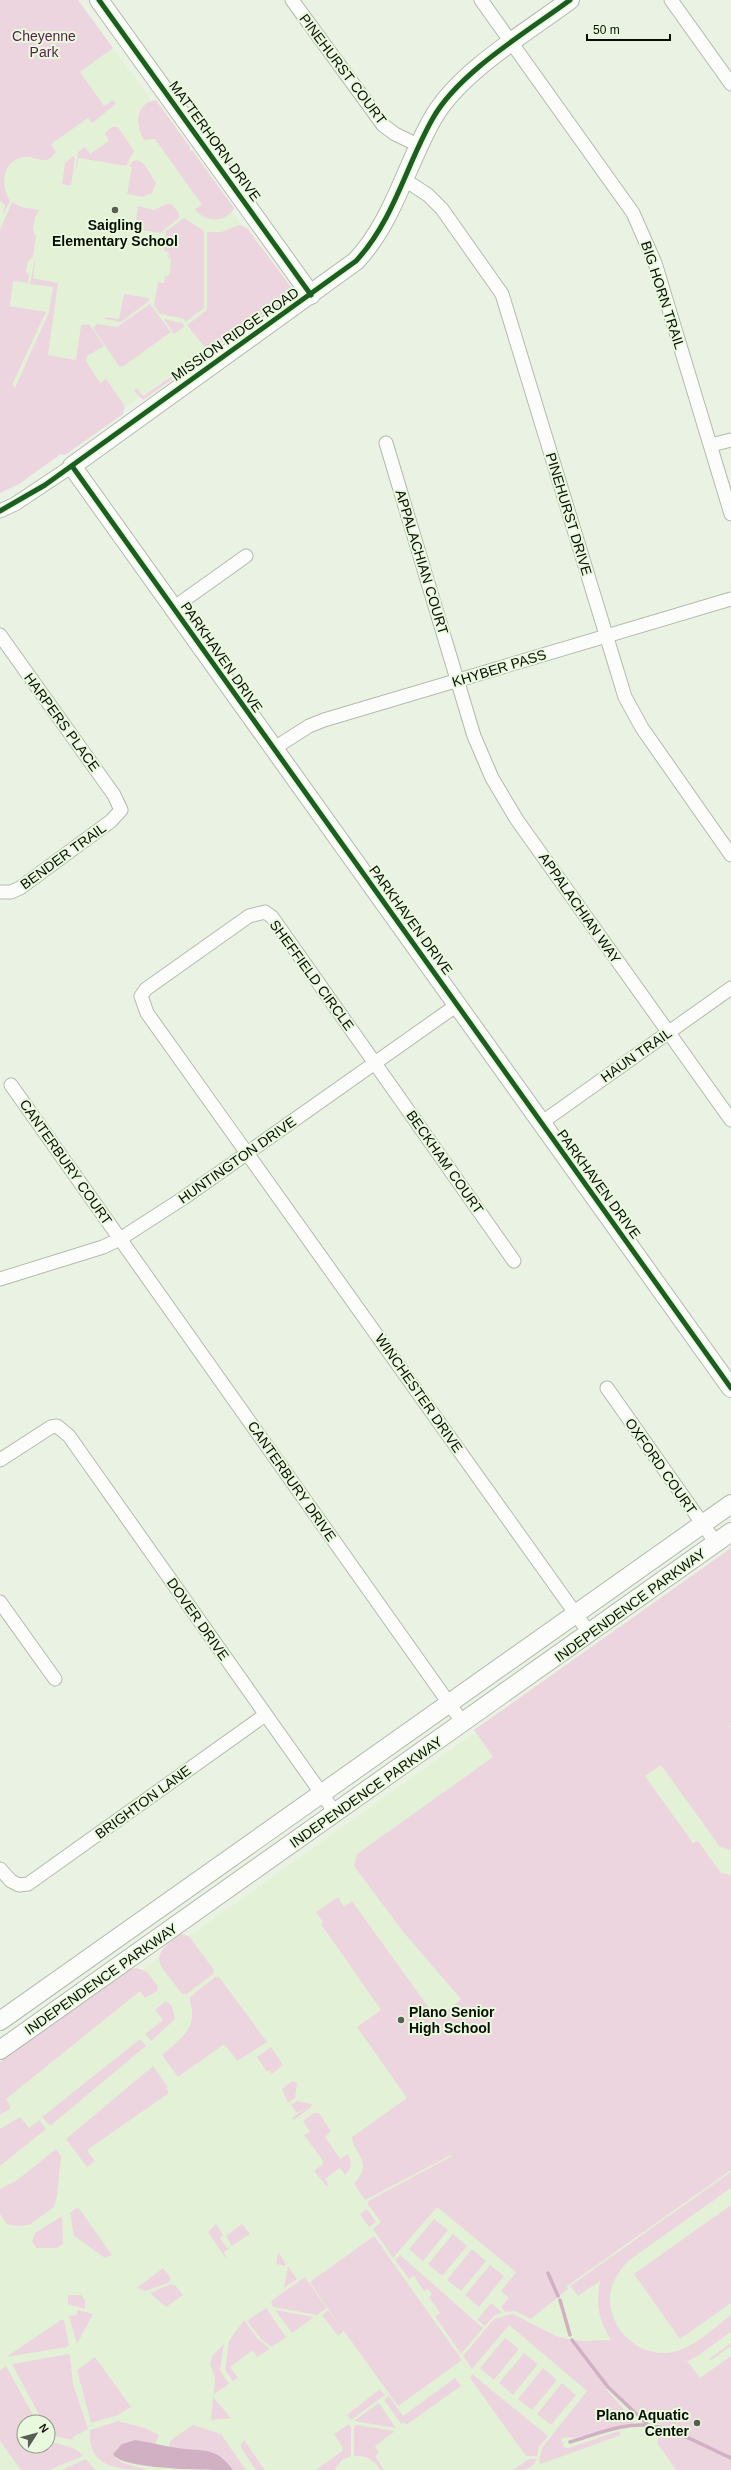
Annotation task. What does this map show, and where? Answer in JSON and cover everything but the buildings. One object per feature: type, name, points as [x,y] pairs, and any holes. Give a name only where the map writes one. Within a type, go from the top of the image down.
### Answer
[{"type":"street","name":"MATTERHORN DRIVE","points":[[99,0],[312,295]]},
{"type":"street","name":"PINEHURST COURT","points":[[292,0],[383,125],[395,134],[420,146]]},
{"type":"street","name":"BIG HORN TRAIL","points":[[481,0],[615,185],[633,213],[655,263],[731,514]]},
{"type":"street","name":"MISSION RIDGE ROAD","points":[[0,511],[15,504],[72,466],[344,272],[363,254],[375,237],[405,180],[433,118],[452,91],[477,68],[570,0]]},
{"type":"street","points":[[671,0],[731,84]]},
{"type":"street","name":"PINEHURST DRIVE","points":[[405,180],[428,195],[442,209],[502,294],[606,636],[633,713],[731,855]]},
{"type":"street","points":[[711,446],[731,440]]},
{"type":"street","name":"APPALACHIAN COURT","points":[[386,443],[457,681]]},
{"type":"street","name":"PARKHAVEN DRIVE","points":[[72,466],[731,1388]]},
{"type":"street","points":[[173,608],[246,556]]},
{"type":"street","name":"KHYBER PASS","points":[[273,749],[309,726],[324,720],[731,599]]},
{"type":"street","name":"HARPERS PLACE","points":[[0,635],[114,795],[121,810]]},
{"type":"street","name":"APPALACHIAN WAY","points":[[457,681],[474,736],[492,778],[517,820],[731,1120]]},
{"type":"street","name":"BENDER TRAIL","points":[[0,892],[11,892],[20,888],[111,821],[121,810]]},
{"type":"street","name":"SHEFFIELD CIRCLE","points":[[248,1152],[142,1004],[141,996],[154,982],[249,916],[264,912],[277,924],[375,1063]]},
{"type":"street","name":"HAUN TRAIL","points":[[541,1123],[731,988]]},
{"type":"street","name":"HUNTINGTON DRIVE","points":[[0,1279],[103,1247],[120,1239],[248,1152],[457,1005]]},
{"type":"street","name":"BECKHAM COURT","points":[[375,1063],[514,1261]]},
{"type":"street","name":"CANTERBURY COURT","points":[[11,1085],[120,1239]]},
{"type":"street","name":"WINCHESTER DRIVE","points":[[248,1152],[590,1634]]},
{"type":"street","name":"CANTERBURY DRIVE","points":[[120,1239],[463,1723]]},
{"type":"street","name":"OXFORD COURT","points":[[607,1388],[716,1543]]},
{"type":"street","name":"DOVER DRIVE","points":[[0,1460],[44,1430],[57,1426],[69,1436],[336,1814]]},
{"type":"street","name":"INDEPENDENCE PARKWAY","points":[[0,2021],[731,1504]]},
{"type":"street","name":"INDEPENDENCE PARKWAY","points":[[0,2050],[336,1814],[731,1532]]},
{"type":"street","points":[[0,1602],[55,1679]]},
{"type":"street","name":"BRIGHTON LANE","points":[[0,1869],[11,1880],[20,1885],[35,1879],[265,1715]]},
{"type":"shaded area","name":"Saigling Elementary School","points":[[113,48],[289,290],[61,454],[0,368],[0,130]]},
{"type":"shaded area","name":"Plano Senior High School","points":[[731,1550],[731,2359],[657,2443],[676,2470],[0,2470],[0,2071]]},
{"type":"shaded area","points":[[135,2440],[172,2447],[202,2450],[221,2457],[233,2470],[148,2466],[119,2459],[113,2454],[122,2444]]},
{"type":"green space","name":"Cheyenne Park","points":[[0,0],[78,0],[113,48],[80,72],[104,106],[113,100],[116,104],[92,123],[88,118],[51,144],[56,152],[49,159],[43,160],[24,157],[11,163],[7,168],[4,181],[10,201],[3,215],[5,205],[0,201]]},
{"type":"green space","points":[[156,100],[190,147],[190,151],[192,150],[234,208],[231,213],[221,219],[209,219],[199,214],[195,209],[202,205],[155,139],[144,140],[139,128],[139,116],[144,105]]},
{"type":"green space","points":[[112,127],[118,127],[134,151],[126,166],[79,158],[75,172],[78,152],[85,147],[90,154],[109,141],[105,133]]},
{"type":"green space","points":[[73,156],[75,158],[71,186],[62,184],[65,163]]},
{"type":"green space","points":[[138,160],[144,164],[156,183],[152,193],[142,197],[127,194],[132,167],[129,166],[133,161]]},
{"type":"green space","points":[[12,202],[21,207],[40,210],[35,217],[33,230],[36,236],[33,257],[28,261],[26,270],[29,276],[28,283],[13,281],[10,306],[46,312],[12,385],[15,388],[49,312],[53,287],[30,284],[36,253],[33,278],[58,283],[48,355],[76,360],[81,325],[89,324],[104,346],[87,356],[86,361],[100,383],[106,379],[125,406],[123,414],[65,455],[61,454],[19,484],[0,493],[0,230]]},
{"type":"green space","points":[[166,204],[171,204],[179,213],[179,218],[160,233],[135,229],[138,206],[154,210]]},
{"type":"green space","points":[[184,218],[204,231],[204,308],[185,322],[184,319],[160,314],[154,305],[158,282],[164,283],[165,276],[168,276],[170,273],[171,259],[168,258],[169,252],[164,251],[166,231]]},
{"type":"green space","points":[[239,225],[247,228],[291,287],[290,295],[213,350],[207,350],[187,325],[207,310],[207,232],[221,232]]},
{"type":"green space","points":[[124,294],[149,298],[149,301],[121,322],[105,319],[105,317],[119,319]]},
{"type":"green space","points":[[150,304],[171,332],[122,367],[119,366],[93,328],[97,324],[117,327]]},
{"type":"green space","points":[[164,319],[182,323],[185,326],[174,334]]},
{"type":"green space","points":[[187,353],[194,361],[194,364],[143,400],[135,392],[135,389],[138,389],[143,396],[192,362]]},
{"type":"green space","points":[[731,1548],[731,1725],[729,1726],[731,1727],[731,1850],[720,1847],[661,1765],[645,1776],[693,1843],[698,1841],[721,1873],[731,1875],[731,2170],[567,2286],[568,2289],[531,2319],[515,2311],[505,2312],[501,2307],[509,2298],[501,2291],[516,2272],[437,2207],[393,2258],[373,2229],[381,2222],[367,2203],[370,2200],[452,2156],[451,2155],[365,2200],[354,2184],[363,2169],[363,2163],[355,2148],[352,2137],[407,2098],[357,2027],[381,2010],[321,1924],[323,1922],[316,1912],[338,1897],[344,1907],[352,1901],[437,2019],[461,1999],[404,1933],[354,1866],[357,1854],[493,1757],[474,1730]]},
{"type":"green space","points":[[181,1934],[189,1936],[214,1970],[213,1974],[187,1994],[182,1994],[160,1962],[160,1956],[163,1950]]},
{"type":"green space","points":[[137,1968],[147,1972],[158,1986],[157,1991],[145,1998],[140,1991],[6,2099],[10,2105],[10,2109],[0,2115],[0,2062],[130,1969]]},
{"type":"green space","points":[[215,1977],[220,1978],[267,2042],[237,2061],[226,2046],[223,2045],[178,2077],[162,2055],[181,2038],[189,2028],[192,2013],[190,1997]]},
{"type":"green space","points":[[166,2001],[172,2006],[175,2019],[151,2041],[145,2034],[163,2020],[155,2010]]},
{"type":"green space","points":[[140,2039],[146,2046],[50,2126],[42,2117]]},
{"type":"green space","points":[[271,2047],[283,2065],[272,2074],[269,2070],[267,2072],[257,2057]]},
{"type":"green space","points":[[153,2066],[168,2087],[166,2088],[169,2093],[87,2150],[95,2161],[87,2167],[66,2139]]},
{"type":"green space","points":[[292,2081],[297,2083],[295,2098],[288,2103],[282,2089]]},
{"type":"green space","points":[[297,2101],[312,2104],[310,2108],[294,2120],[292,2118],[307,2107],[297,2113],[291,2105]]},
{"type":"green space","points":[[314,2113],[319,2113],[331,2131],[325,2137],[340,2159],[348,2154],[351,2165],[345,2175],[340,2168],[325,2179],[329,2185],[326,2186],[314,2171],[322,2165],[323,2161],[304,2135],[310,2132],[303,2121]]},
{"type":"green space","points":[[20,2117],[29,2128],[39,2120],[46,2129],[0,2166],[0,2129]]},
{"type":"green space","points":[[56,2149],[61,2156],[57,2196],[54,2207],[29,2225],[16,2226],[7,2224],[0,2214],[0,2189],[16,2181]]},
{"type":"green space","points":[[731,2172],[731,2188],[628,2261],[615,2279],[611,2288],[610,2299],[616,2323],[623,2333],[632,2342],[653,2352],[665,2353],[677,2351],[692,2345],[731,2315],[731,2332],[696,2357],[684,2363],[688,2362],[700,2378],[731,2356],[731,2470],[676,2470],[657,2443],[662,2425],[647,2419],[640,2414],[609,2386],[606,2389],[634,2421],[632,2424],[619,2426],[577,2438],[561,2439],[562,2442],[564,2442],[563,2447],[568,2448],[619,2431],[621,2435],[541,2464],[539,2462],[542,2448],[587,2391],[509,2325],[472,2369],[463,2356],[494,2319],[513,2314],[558,2337],[580,2341],[611,2340],[603,2325],[599,2312],[598,2298],[600,2281],[578,2296],[570,2286]]},
{"type":"green space","points":[[731,2205],[731,2303],[680,2339],[634,2274]]},
{"type":"green space","points":[[78,2207],[112,2255],[105,2258],[74,2236],[70,2213]]},
{"type":"green space","points":[[367,2209],[376,2222],[369,2227],[360,2214]]},
{"type":"green space","points":[[62,2216],[63,2244],[57,2248],[36,2248],[32,2241],[35,2233]]},
{"type":"green space","points":[[434,2219],[448,2230],[423,2261],[409,2249]]},
{"type":"green space","points":[[216,2224],[223,2235],[220,2238],[227,2248],[231,2247],[224,2252],[227,2260],[208,2232]]},
{"type":"green space","points":[[242,2224],[250,2234],[232,2246],[226,2236]]},
{"type":"green space","points":[[453,2234],[467,2246],[442,2276],[428,2264]]},
{"type":"green space","points":[[374,2236],[462,2360],[398,2406],[344,2331],[338,2336],[322,2315],[328,2310],[342,2329],[310,2282]]},
{"type":"green space","points":[[472,2249],[486,2261],[461,2291],[447,2280]]},
{"type":"green space","points":[[278,2252],[285,2262],[285,2266],[276,2264]]},
{"type":"green space","points":[[400,2255],[483,2328],[461,2354],[435,2316],[440,2313],[429,2297],[432,2294],[428,2289],[424,2291],[414,2276],[409,2279],[395,2260]]},
{"type":"green space","points":[[490,2265],[504,2276],[479,2307],[465,2295]]},
{"type":"green space","points":[[288,2266],[297,2279],[284,2288]]},
{"type":"green space","points":[[163,2268],[171,2278],[168,2283],[145,2291],[137,2288]]},
{"type":"green space","points":[[305,2277],[327,2308],[317,2315],[273,2307],[271,2301]]},
{"type":"green space","points":[[171,2284],[175,2285],[183,2295],[166,2307],[150,2293]]},
{"type":"green space","points":[[68,2295],[81,2295],[85,2300],[85,2309],[68,2304]]},
{"type":"green space","points":[[491,2303],[502,2312],[494,2316],[485,2326],[477,2320]]},
{"type":"green space","points":[[266,2308],[286,2337],[272,2347],[262,2340],[247,2321]]},
{"type":"green space","points":[[78,2310],[93,2314],[77,2344],[69,2316],[76,2315]]},
{"type":"green space","points":[[275,2310],[314,2317],[292,2333]]},
{"type":"green space","points":[[61,2320],[64,2320],[69,2345],[67,2347],[6,2357]]},
{"type":"green space","points":[[244,2320],[257,2338],[270,2349],[257,2357],[253,2350],[230,2367],[238,2378],[233,2381],[225,2370],[229,2341]]},
{"type":"green space","points":[[505,2338],[519,2349],[494,2380],[480,2368]]},
{"type":"green space","points":[[731,2343],[731,2346],[710,2361],[709,2359]]},
{"type":"green space","points":[[224,2344],[220,2370],[229,2384],[214,2394],[214,2398],[231,2418],[211,2420],[215,2378],[210,2364],[212,2356]]},
{"type":"green space","points":[[524,2353],[538,2364],[513,2395],[499,2383]]},
{"type":"green space","points":[[68,2354],[70,2356],[73,2384],[88,2429],[73,2437],[72,2440],[56,2436],[56,2414],[39,2414],[12,2364]]},
{"type":"green space","points":[[95,2357],[131,2407],[118,2415],[91,2423],[77,2370]]},
{"type":"green space","points":[[6,2366],[33,2414],[16,2414],[16,2454],[56,2454],[56,2443],[72,2448],[80,2452],[83,2456],[49,2470],[21,2470],[0,2441],[0,2370]]},
{"type":"green space","points":[[543,2368],[557,2380],[532,2410],[518,2399]]},
{"type":"green space","points":[[472,2374],[548,2436],[539,2447],[537,2456],[526,2456],[470,2378]]},
{"type":"green space","points":[[455,2378],[461,2386],[406,2425],[404,2422],[401,2424],[384,2400],[389,2396],[403,2416]]},
{"type":"green space","points":[[562,2383],[576,2395],[551,2425],[537,2414]]},
{"type":"green space","points":[[380,2389],[385,2395],[351,2420],[347,2415]]},
{"type":"green space","points":[[379,2403],[396,2428],[354,2421]]},
{"type":"green space","points":[[118,2421],[145,2428],[159,2435],[155,2445],[135,2440],[122,2444],[115,2458],[123,2463],[147,2470],[126,2469],[107,2464],[99,2459],[94,2452],[90,2443],[90,2430]]},
{"type":"green space","points":[[349,2424],[351,2428],[351,2456],[342,2460],[334,2470],[316,2470],[342,2451],[343,2448],[334,2434]]},
{"type":"green space","points":[[193,2425],[221,2434],[246,2470],[233,2470],[229,2464],[169,2446],[171,2440]]},
{"type":"green space","points":[[357,2425],[395,2431],[375,2446],[379,2453],[375,2456],[384,2470],[380,2470],[375,2463],[369,2459],[362,2456],[354,2456],[354,2426]]},
{"type":"green space","points":[[244,2440],[265,2470],[256,2470],[241,2448],[241,2444]]},
{"type":"green space","points":[[86,2459],[95,2470],[61,2470]]},
{"type":"green space","points":[[529,2459],[537,2459],[533,2465],[527,2469],[513,2470]]},
{"type":"waterway","points":[[548,2273],[558,2296]]},
{"type":"waterway","points":[[560,2300],[570,2335]]},
{"type":"waterway","points":[[572,2340],[608,2387],[648,2425]]},
{"type":"waterway","points":[[570,2442],[622,2427],[633,2425],[654,2426],[672,2431],[731,2458]]},
{"type":"cycle path","points":[[99,0],[311,295]]},
{"type":"cycle path","points":[[0,511],[45,485],[356,261],[380,228],[399,192],[423,136],[445,101],[476,69],[570,0]]},
{"type":"cycle path","points":[[72,466],[731,1388]]},
{"type":"place","name":"Saigling Elementary School","points":[[115,210]]},
{"type":"place","name":"Plano Senior High School","points":[[401,2020]]},
{"type":"place","name":"Plano Aquatic Center","points":[[697,2423]]}]
